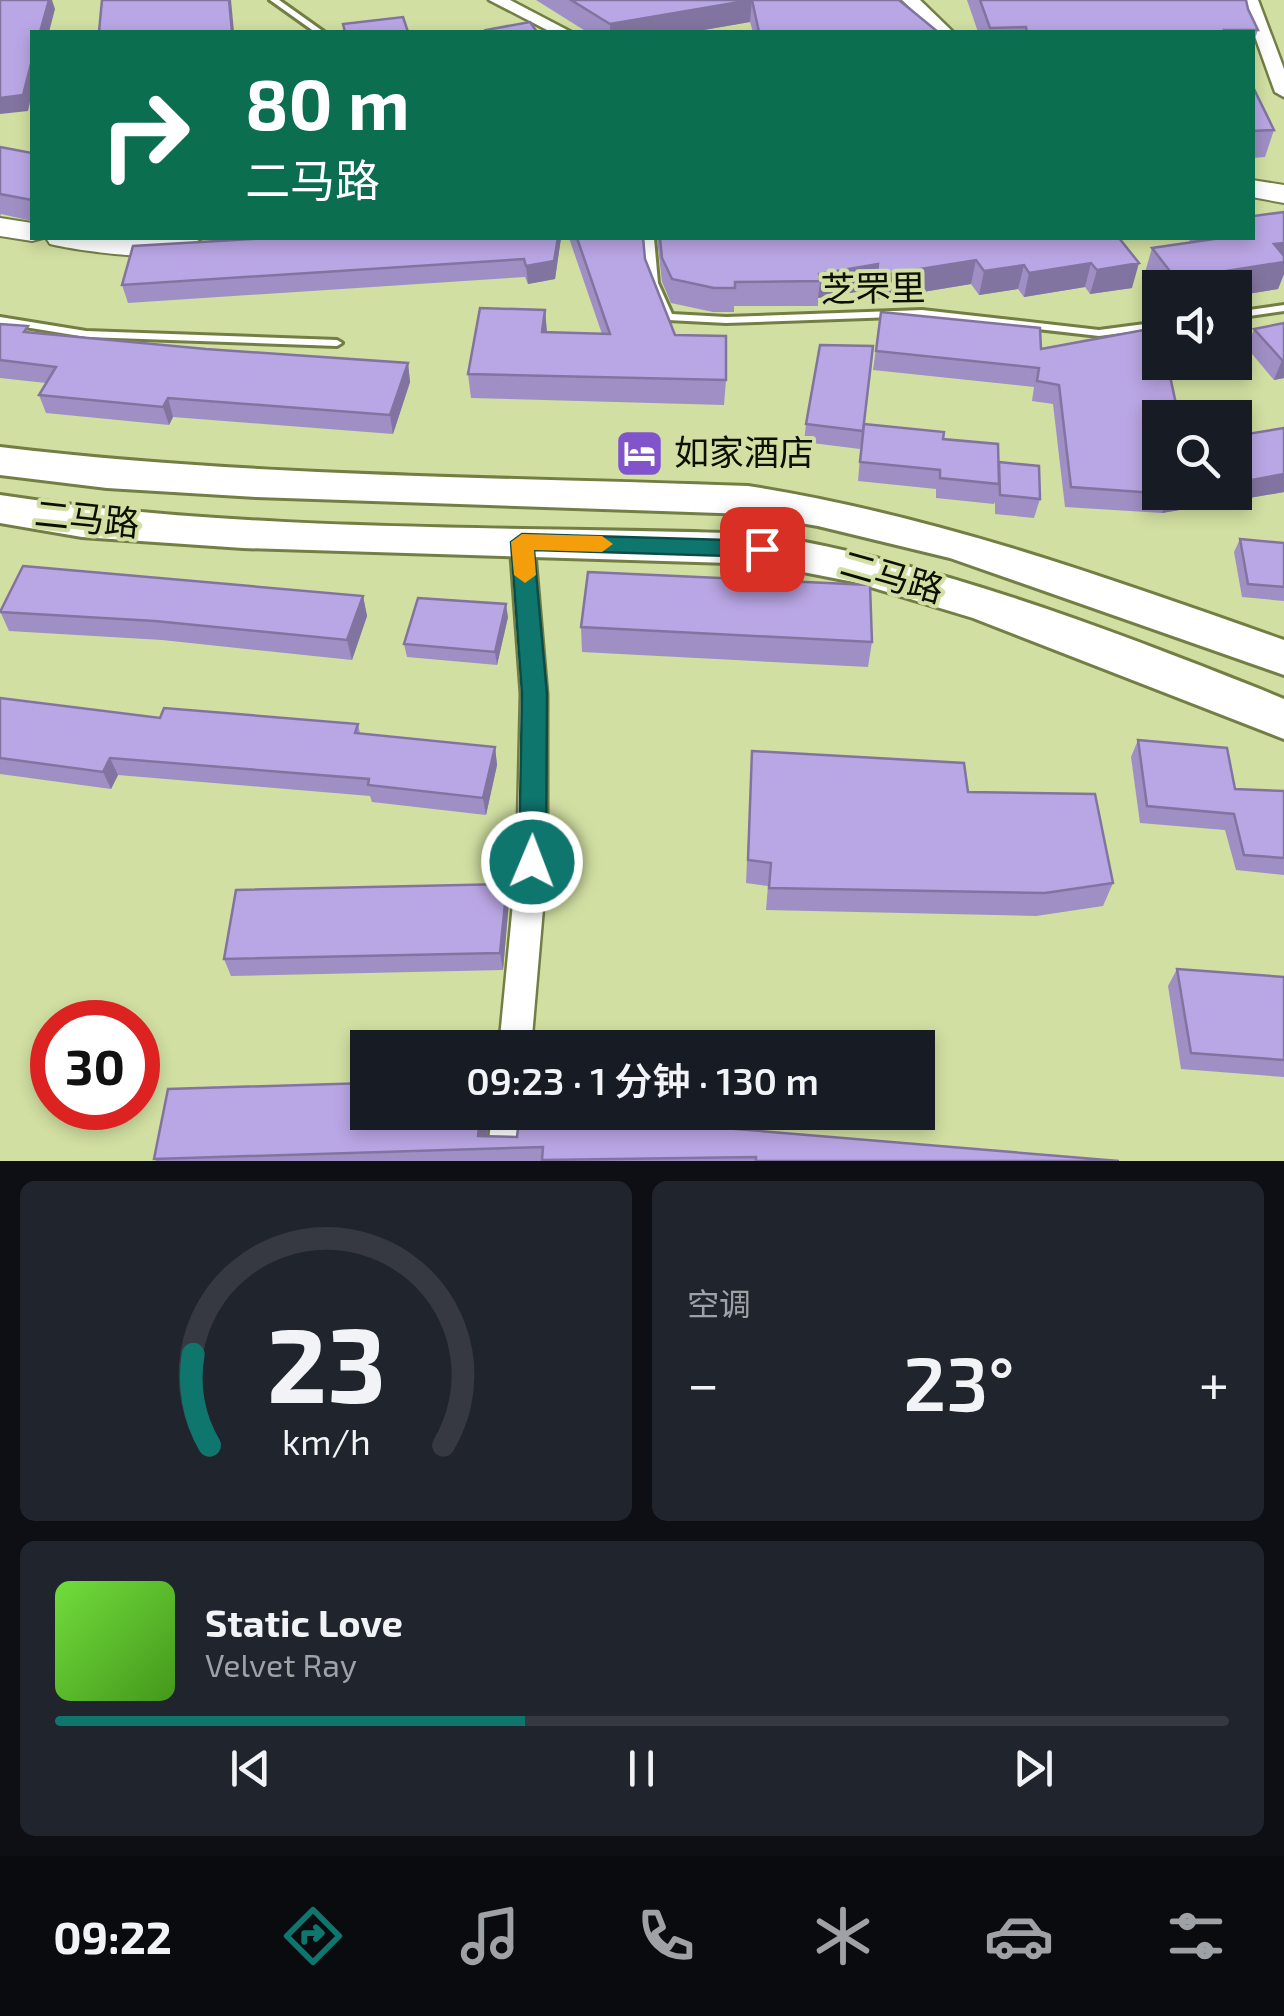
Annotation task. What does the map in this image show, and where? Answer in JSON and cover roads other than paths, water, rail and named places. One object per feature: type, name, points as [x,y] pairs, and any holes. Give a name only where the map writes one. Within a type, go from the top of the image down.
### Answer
[{"type":"main road","name":"二马路","points":[[0,461],[126,476],[748,500],[830,510],[909,528],[1284,658]]},
{"type":"main road","name":"二马路","points":[[0,509],[82,522],[226,532],[762,549],[832,559],[905,578],[1072,636],[1284,720]]},
{"type":"street","points":[[498,0],[559,30]]},
{"type":"street","points":[[910,0],[943,30]]},
{"type":"street","points":[[1250,0],[1284,92]]},
{"type":"street","points":[[1255,189],[1284,194]]},
{"type":"street","points":[[0,227],[30,232]]},
{"type":"street","points":[[74,240],[105,245],[218,246]]},
{"type":"street","points":[[517,1030],[532,862],[534,694],[522,542]]},
{"type":"street","points":[[504,1161],[507,1130]]},
{"type":"lane","points":[[274,0],[317,30]]},
{"type":"lane","name":"芝罘里","points":[[649,240],[653,283],[668,316],[726,320],[922,313],[1099,333],[1142,327]]},
{"type":"lane","points":[[1252,313],[1284,308]]},
{"type":"lane","points":[[0,320],[86,334],[337,343]]},
{"type":"place","name":"如家酒店","points":[[639,453]]}]
